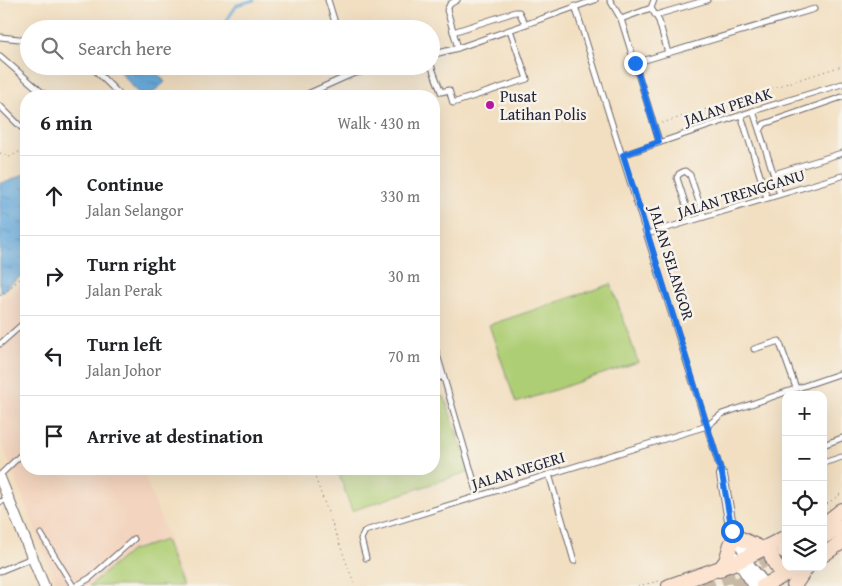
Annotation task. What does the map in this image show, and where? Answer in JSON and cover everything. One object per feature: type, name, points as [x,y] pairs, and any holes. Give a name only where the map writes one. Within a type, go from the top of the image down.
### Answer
[{"type":"main road","points":[[827,511],[842,500]]},
{"type":"main road","points":[[827,522],[842,510]]},
{"type":"main road","points":[[827,535],[842,527]]},
{"type":"main road","points":[[719,570],[726,561],[733,537],[766,548],[776,566],[782,567]]},
{"type":"main road","points":[[827,552],[842,542]]},
{"type":"main road","points":[[666,583],[704,576],[741,561],[766,548],[782,546]]},
{"type":"main road","points":[[763,586],[792,571]]},
{"type":"main road","points":[[794,586],[804,571]]},
{"type":"main road","points":[[704,576],[714,586]]},
{"type":"street","name":"JALAN SELANGOR","points":[[722,474],[733,537],[741,561]]},
{"type":"street","points":[[0,477],[4,501],[44,586]]},
{"type":"street","points":[[741,561],[763,586]]},
{"type":"lane","points":[[328,0],[334,20]]},
{"type":"lane","points":[[457,0],[450,4],[447,10],[458,48]]},
{"type":"lane","points":[[440,53],[595,0]]},
{"type":"lane","points":[[610,0],[621,19],[659,142]]},
{"type":"lane","points":[[621,19],[651,8],[654,0]]},
{"type":"lane","points":[[656,15],[707,0]]},
{"type":"lane","name":"JALAN SELANGOR","points":[[576,6],[722,474]]},
{"type":"lane","points":[[651,8],[656,15],[668,53]]},
{"type":"lane","points":[[635,63],[814,9]]},
{"type":"lane","points":[[453,32],[515,12],[519,12],[525,24]]},
{"type":"lane","points":[[435,75],[441,92],[449,90],[454,103],[527,78],[510,30]]},
{"type":"lane","points":[[0,37],[20,39]]},
{"type":"lane","points":[[0,56],[20,73]]},
{"type":"lane","points":[[22,75],[39,90]]},
{"type":"lane","points":[[100,75],[115,90]]},
{"type":"lane","points":[[319,90],[350,75]]},
{"type":"lane","name":"JALAN PERAK","points":[[623,155],[753,111],[842,84]]},
{"type":"lane","points":[[760,131],[764,124],[842,97]]},
{"type":"lane","points":[[0,106],[20,126]]},
{"type":"lane","points":[[753,111],[780,194]]},
{"type":"lane","points":[[741,115],[767,198]]},
{"type":"lane","points":[[774,174],[842,153]]},
{"type":"lane","points":[[691,221],[677,178],[679,174],[685,171],[690,175],[704,217]]},
{"type":"lane","name":"JALAN TRENGGANU","points":[[647,234],[842,176]]},
{"type":"lane","points":[[0,344],[20,326]]},
{"type":"lane","points":[[754,349],[779,342],[796,388]]},
{"type":"lane","points":[[440,365],[478,495]]},
{"type":"lane","name":"JALAN NEGERI","points":[[791,391],[842,373]]},
{"type":"lane","name":"JALAN NEGERI","points":[[366,558],[361,539],[365,532],[478,495],[707,426],[722,414],[782,395]]},
{"type":"lane","points":[[827,444],[842,438]]},
{"type":"lane","points":[[0,477],[20,456]]},
{"type":"lane","points":[[827,462],[842,456]]},
{"type":"lane","points":[[548,474],[574,561]]},
{"type":"lane","points":[[41,534],[74,586],[90,578],[134,539]]},
{"type":"lane","points":[[0,572],[32,558]]},
{"type":"path","points":[[654,125],[842,66]]},
{"type":"path","points":[[0,153],[10,157],[20,151]]},
{"type":"path","points":[[0,296],[20,279]]},
{"type":"path","points":[[314,475],[356,586]]},
{"type":"path","points":[[827,504],[842,493]]},
{"type":"path","points":[[638,586],[666,583]]},
{"type":"shaded area","points":[[20,285],[20,475],[144,475],[186,586],[58,586],[0,440],[0,298],[8,296]]},
{"type":"green space","points":[[611,284],[638,362],[516,403],[489,325]]},
{"type":"green space","points":[[444,396],[470,471],[352,511],[339,475],[440,475],[440,397]]},
{"type":"green space","points":[[165,540],[183,586],[89,586],[130,551]]},
{"type":"water","points":[[123,75],[159,75],[165,82],[156,90],[136,90]]},
{"type":"water","points":[[20,176],[20,277],[0,293],[0,183]]},
{"type":"waterway","points":[[227,20],[237,5],[254,0]]},
{"type":"waterway","points":[[396,0],[407,0]]},
{"type":"tunnel","points":[[701,586],[742,572],[781,552]]},
{"type":"tunnel","points":[[732,586],[749,580],[782,563]]},
{"type":"place","name":"Pusat Latihan Polis","points":[[490,105]]},
{"type":"route","points":[[635,63],[659,142],[623,155],[722,474],[732,531]]}]
